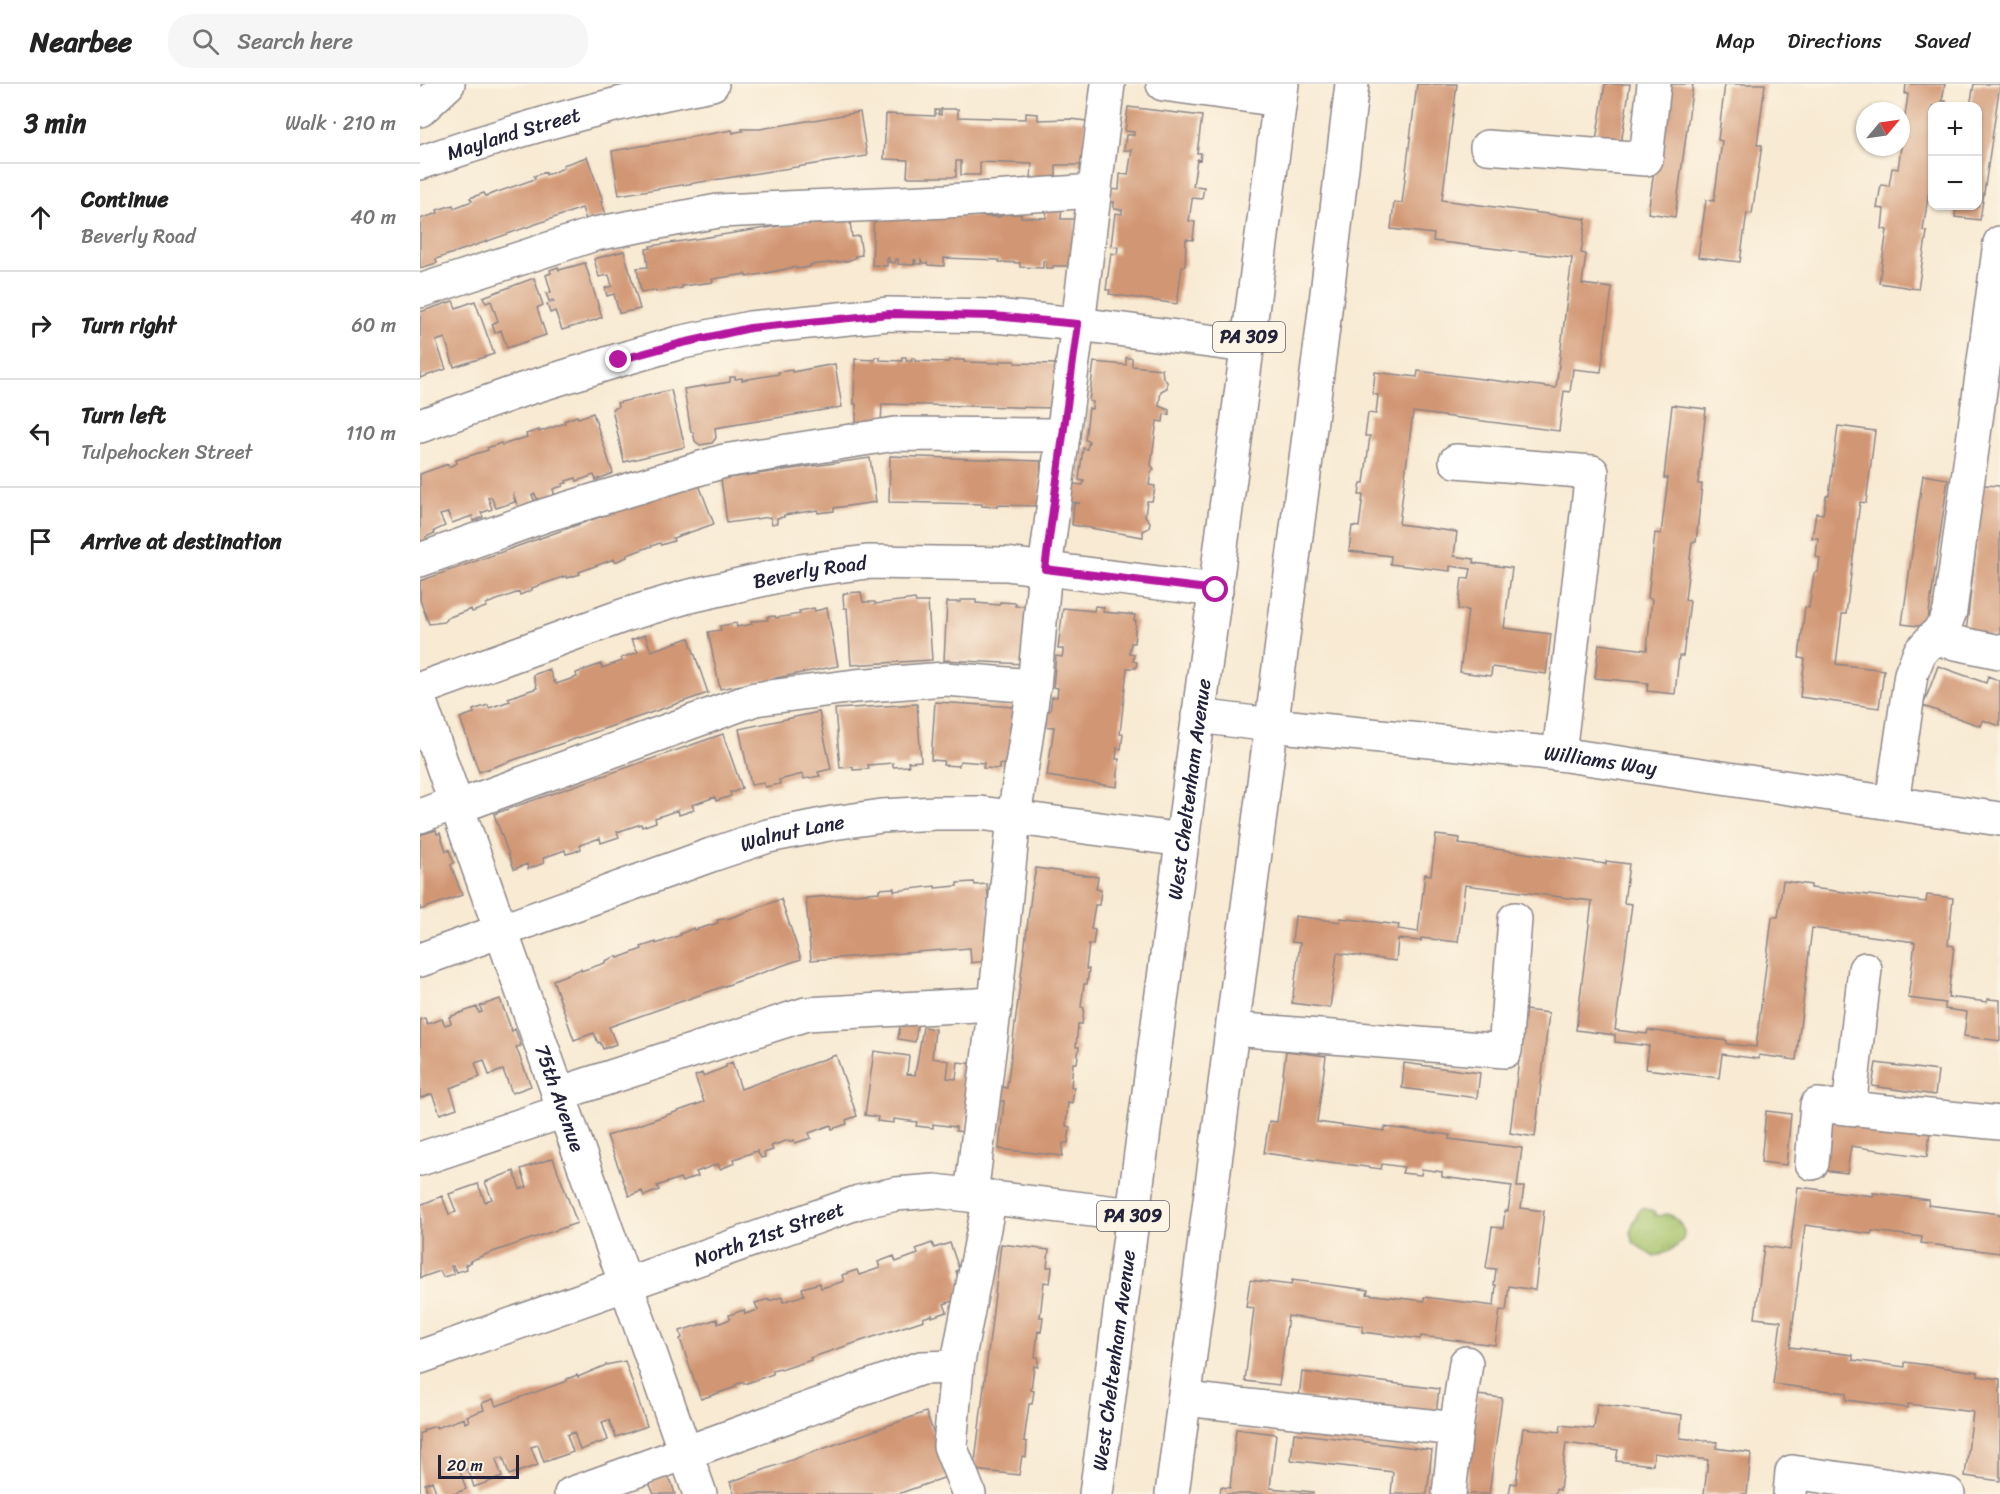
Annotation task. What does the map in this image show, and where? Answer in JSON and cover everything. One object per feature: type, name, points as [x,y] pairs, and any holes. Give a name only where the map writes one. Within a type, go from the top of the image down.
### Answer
[{"type":"main road","points":[[420,110],[448,84]]},
{"type":"main road","name":"Mayland Street","points":[[420,163],[475,144],[598,109],[712,84]]},
{"type":"main road","points":[[969,1494],[950,1446],[957,1367],[981,1196],[995,1004],[1014,817],[1034,686],[1045,569],[1108,84]]},
{"type":"main road","points":[[1163,84],[1281,92]]},
{"type":"main road","points":[[1172,1494],[1321,347],[1352,84]]},
{"type":"main road","points":[[1487,147],[1646,159],[1654,84]]},
{"type":"main road","name":"West Cheltenham Avenue","points":[[1096,1494],[1281,92]]},
{"type":"main road","points":[[420,291],[595,234],[718,211],[947,201],[1094,191]]},
{"type":"main road","points":[[1892,803],[1911,674],[1920,652],[1945,625],[1950,611],[2000,243]]},
{"type":"main road","points":[[420,426],[522,390],[678,344],[750,328],[889,314],[994,316],[1078,324],[1247,346]]},
{"type":"main road","points":[[420,560],[546,515],[724,462],[895,434],[1064,435]]},
{"type":"main road","points":[[1456,461],[1592,472],[1559,754]]},
{"type":"main road","name":"Beverly Road","points":[[420,689],[625,615],[686,597],[800,571],[867,562],[996,564],[1216,590]]},
{"type":"main road","points":[[1932,638],[2000,652]]},
{"type":"main road","points":[[420,816],[755,699],[855,686],[945,679],[1034,686]]},
{"type":"main road","name":"75th Avenue","points":[[420,702],[700,1494]]},
{"type":"main road","name":"Williams Way","points":[[1198,716],[1559,754],[2000,819]]},
{"type":"main road","name":"Walnut Lane","points":[[420,960],[768,836],[833,823],[882,816],[980,813],[1183,840]]},
{"type":"main road","points":[[1233,1029],[1505,1051],[1515,919]]},
{"type":"main road","points":[[1848,1108],[1865,969]]},
{"type":"main road","points":[[420,1159],[561,1103],[806,1014],[995,1004]]},
{"type":"main road","points":[[1812,1163],[1817,1105],[2000,1123]]},
{"type":"main road","name":"North 21st Street","points":[[420,1357],[859,1202],[896,1194],[935,1191],[1133,1215]]},
{"type":"main road","points":[[1449,1494],[1466,1363]]},
{"type":"main road","points":[[571,1494],[921,1368],[957,1367]]},
{"type":"main road","points":[[1185,1399],[1456,1429]]},
{"type":"main road","points":[[1790,1494],[1792,1472],[1948,1494]]},
{"type":"green space","points":[[1642,1208],[1654,1211],[1655,1215],[1659,1216],[1668,1214],[1676,1220],[1684,1233],[1679,1244],[1654,1257],[1634,1243],[1630,1233]]},
{"type":"building","points":[[1417,84],[1457,84],[1442,200],[1586,219],[1581,253],[1586,254],[1582,284],[1612,288],[1601,372],[1573,369],[1570,392],[1564,391],[1559,431],[1413,412],[1399,524],[1457,532],[1454,556],[1474,559],[1474,563],[1512,568],[1504,628],[1551,634],[1546,674],[1492,667],[1491,676],[1460,672],[1468,610],[1458,609],[1462,578],[1469,579],[1471,569],[1450,566],[1450,571],[1390,564],[1391,556],[1349,551],[1352,526],[1359,527],[1363,495],[1359,495],[1361,483],[1364,483],[1370,436],[1365,436],[1368,413],[1376,414],[1378,395],[1373,394],[1375,372],[1417,377],[1418,371],[1556,388],[1572,258],[1433,241],[1434,234],[1391,229],[1394,202],[1402,203]]},
{"type":"building","points":[[1605,84],[1630,84],[1621,145],[1596,141]]},
{"type":"building","points":[[1666,84],[1693,84],[1675,217],[1648,213]]},
{"type":"building","points":[[1725,84],[1765,84],[1757,145],[1762,145],[1752,214],[1747,213],[1740,262],[1698,257],[1706,200],[1714,201],[1722,141],[1718,140]]},
{"type":"building","points":[[1906,84],[1945,84],[1942,101],[1946,102],[1928,102],[1928,197],[1923,231],[1927,232],[1918,289],[1879,283],[1887,230],[1882,229],[1884,209],[1877,208],[1881,185],[1889,186],[1892,168],[1898,169],[1900,156],[1910,156],[1910,102],[1907,102],[1908,94],[1905,94]]},
{"type":"building","points":[[1974,84],[2000,84],[1982,206],[1982,102],[1971,102]]},
{"type":"building","points":[[1128,107],[1202,116],[1197,153],[1201,153],[1200,160],[1197,159],[1193,186],[1204,187],[1202,199],[1192,198],[1189,221],[1195,222],[1193,240],[1186,239],[1185,266],[1182,266],[1177,304],[1109,294],[1110,290],[1106,290],[1111,253],[1117,254],[1118,247],[1111,246],[1115,213],[1122,214],[1122,210],[1114,209],[1114,202],[1110,202],[1111,189],[1119,190],[1120,174],[1128,175],[1132,150],[1124,150],[1126,135],[1134,135],[1134,132],[1125,131]]},
{"type":"building","points":[[941,109],[958,109],[958,117],[1026,119],[1026,113],[1038,114],[1038,120],[1086,121],[1085,165],[1056,165],[1056,179],[1038,181],[1031,177],[1032,164],[980,162],[980,175],[961,175],[961,161],[956,161],[956,177],[907,177],[908,160],[884,159],[886,114],[935,116],[935,110],[939,110],[938,114],[941,115]]},
{"type":"building","points":[[860,112],[867,156],[619,195],[612,151],[732,130],[733,133],[743,131],[742,129],[760,129]]},
{"type":"building","points":[[587,157],[606,215],[587,222],[582,208],[436,259],[437,263],[420,268],[420,219],[438,213],[437,210],[453,205],[454,208],[472,201],[470,198],[484,193],[486,196],[535,179],[534,176],[546,172],[546,175],[564,168],[563,165]]},
{"type":"building","points":[[1047,202],[1062,203],[1061,219],[1076,219],[1075,263],[1068,263],[1068,266],[1046,268],[1046,261],[1043,261],[1043,268],[1020,267],[1020,263],[999,262],[999,260],[944,258],[944,266],[928,265],[921,260],[921,264],[915,264],[916,260],[914,260],[914,265],[898,264],[898,259],[895,263],[889,262],[889,258],[887,258],[887,266],[872,265],[874,213],[1001,217],[1001,214],[1021,214],[1021,217],[1046,218]]},
{"type":"building","points":[[1956,210],[1981,210],[1980,220],[1955,217]]},
{"type":"building","points":[[849,215],[852,237],[859,236],[862,255],[847,261],[796,269],[796,267],[747,277],[746,274],[712,279],[713,282],[682,286],[682,288],[641,292],[637,268],[648,267],[646,249],[651,248],[650,246]]},
{"type":"building","points":[[624,251],[640,309],[619,313],[614,294],[607,296],[605,288],[612,286],[609,275],[599,277],[594,259]]},
{"type":"building","points":[[585,263],[602,317],[562,330],[555,311],[550,313],[547,304],[554,302],[549,301],[546,293],[551,292],[546,275],[551,273],[550,270],[558,267],[559,270]]},
{"type":"building","points":[[534,278],[543,305],[537,308],[546,335],[507,348],[501,330],[495,333],[492,324],[498,321],[491,301],[486,303],[483,297]]},
{"type":"building","points":[[453,301],[456,308],[475,301],[494,354],[454,367],[445,338],[436,341],[446,369],[420,378],[420,312]]},
{"type":"building","points":[[875,357],[880,357],[880,360],[902,361],[902,357],[906,357],[906,361],[912,361],[912,358],[915,358],[915,361],[964,360],[964,362],[1000,363],[1000,361],[1015,361],[1015,363],[1057,364],[1056,408],[882,404],[881,425],[856,424],[855,359],[875,360]]},
{"type":"building","points":[[1126,358],[1132,358],[1132,366],[1162,369],[1163,377],[1167,382],[1167,388],[1161,391],[1159,406],[1169,410],[1169,415],[1164,414],[1163,422],[1157,421],[1151,465],[1154,469],[1149,485],[1155,486],[1152,501],[1147,501],[1145,516],[1150,522],[1149,528],[1143,531],[1143,537],[1072,525],[1074,504],[1080,503],[1063,501],[1065,483],[1083,485],[1084,481],[1079,480],[1083,448],[1087,449],[1089,441],[1085,440],[1089,408],[1092,409],[1093,402],[1089,401],[1094,362],[1126,365]]},
{"type":"building","points":[[835,364],[842,407],[715,428],[716,438],[712,443],[700,445],[695,441],[693,432],[691,432],[684,389],[730,382],[730,377],[742,378],[742,380]]},
{"type":"building","points":[[671,390],[685,447],[624,462],[612,409],[618,407],[617,403]]},
{"type":"building","points":[[1672,405],[1706,409],[1698,484],[1702,484],[1696,542],[1692,542],[1685,600],[1690,601],[1683,656],[1679,656],[1675,694],[1647,691],[1648,683],[1595,678],[1599,644],[1647,650],[1652,599],[1648,598],[1655,533],[1661,534],[1668,478],[1664,478]]},
{"type":"building","points":[[593,413],[613,473],[596,480],[594,475],[577,481],[576,478],[566,481],[567,483],[562,484],[563,486],[553,489],[555,497],[539,503],[535,494],[532,495],[536,504],[519,510],[513,493],[515,502],[496,508],[491,497],[488,498],[492,509],[481,513],[483,517],[473,521],[472,516],[452,523],[448,513],[440,515],[445,526],[426,537],[428,544],[420,547],[420,474],[448,464],[449,467],[457,463],[456,460],[488,450],[487,448],[527,437],[526,434],[565,423],[564,421],[577,416],[578,418]]},
{"type":"building","points":[[1838,426],[1875,431],[1866,503],[1860,502],[1846,614],[1842,614],[1836,664],[1884,670],[1879,708],[1800,697],[1805,659],[1799,658],[1805,607],[1809,608],[1814,573],[1818,572],[1820,558],[1816,557],[1818,538],[1812,538],[1816,513],[1823,514],[1826,496],[1829,495]]},
{"type":"building","points":[[890,456],[1041,461],[1040,506],[997,505],[997,507],[982,506],[982,504],[889,502]]},
{"type":"building","points":[[870,458],[876,502],[834,508],[834,511],[818,513],[818,510],[784,515],[784,517],[777,518],[777,523],[772,524],[770,517],[727,523],[721,479]]},
{"type":"building","points":[[1923,475],[1948,479],[1927,627],[1902,624]]},
{"type":"building","points":[[698,482],[714,524],[673,538],[674,541],[661,545],[660,543],[627,555],[615,562],[614,559],[579,572],[580,574],[567,578],[566,576],[532,588],[520,595],[519,592],[486,604],[486,607],[472,612],[471,609],[447,618],[444,622],[429,624],[420,600],[420,581]]},
{"type":"building","points":[[1983,485],[2000,486],[2000,637],[1966,633]]},
{"type":"building","points":[[861,592],[863,602],[875,602],[875,604],[915,599],[916,602],[928,602],[932,660],[851,665],[847,608],[844,608],[843,595]]},
{"type":"building","points":[[960,600],[976,600],[976,603],[999,605],[1000,602],[1016,603],[1015,606],[1029,606],[1026,664],[944,660],[947,602],[960,602]]},
{"type":"building","points":[[1095,606],[1104,607],[1103,612],[1135,615],[1134,621],[1136,621],[1134,643],[1131,643],[1129,653],[1134,654],[1133,661],[1137,662],[1136,668],[1127,668],[1120,734],[1123,734],[1121,749],[1117,748],[1116,759],[1119,759],[1117,787],[1047,776],[1054,727],[1039,726],[1041,710],[1050,711],[1052,697],[1057,697],[1058,688],[1053,687],[1056,656],[1062,657],[1063,653],[1063,649],[1058,649],[1063,608],[1094,611]]},
{"type":"building","points":[[814,608],[815,611],[827,608],[838,666],[775,678],[776,682],[769,683],[768,680],[720,689],[708,632],[721,630],[720,626],[736,623],[737,627],[752,624],[751,621],[768,620],[767,617],[775,616],[776,618],[800,614],[799,611]]},
{"type":"building","points":[[645,635],[651,651],[689,638],[708,693],[479,772],[460,718],[474,713],[473,710],[488,705],[489,708],[510,701],[508,698],[537,688],[533,675],[549,669],[556,684],[577,677],[576,673],[601,664],[602,668],[622,661],[621,658],[638,652],[631,640]]},
{"type":"building","points":[[1938,666],[1986,683],[1988,676],[2000,681],[2000,726],[1983,720],[1981,726],[1923,706]]},
{"type":"building","points":[[935,702],[1015,707],[1011,765],[999,764],[999,769],[983,768],[984,763],[960,761],[959,766],[943,765],[944,761],[931,760]]},
{"type":"building","points":[[917,704],[921,761],[908,762],[909,766],[893,767],[893,763],[868,765],[869,769],[840,768],[835,709]]},
{"type":"building","points":[[819,712],[831,769],[818,772],[820,776],[804,779],[803,774],[779,780],[780,784],[765,787],[764,783],[751,785],[739,729]]},
{"type":"building","points":[[723,734],[742,788],[730,792],[731,796],[716,801],[715,797],[692,805],[694,810],[679,815],[678,810],[655,818],[656,822],[617,832],[619,837],[601,843],[600,838],[580,845],[581,849],[574,852],[566,854],[565,850],[543,858],[544,863],[528,869],[527,864],[514,869],[494,814]]},
{"type":"building","points":[[436,830],[437,834],[440,833],[446,851],[449,850],[454,863],[451,865],[462,895],[420,910],[420,835]]},
{"type":"building","points":[[1436,835],[1460,838],[1459,844],[1606,864],[1606,861],[1629,864],[1624,903],[1632,904],[1615,1030],[1647,1034],[1648,1030],[1756,1047],[1772,917],[1778,917],[1783,881],[1811,885],[1811,888],[1926,902],[1927,895],[1953,898],[1948,945],[1954,946],[1948,997],[1987,1002],[1988,999],[2000,1000],[2000,1041],[1964,1036],[1967,1012],[1945,1009],[1945,1003],[1908,998],[1915,942],[1812,928],[1796,1060],[1759,1055],[1759,1059],[1722,1054],[1719,1078],[1646,1069],[1649,1046],[1615,1042],[1615,1035],[1576,1030],[1592,901],[1465,885],[1458,942],[1421,938],[1421,941],[1398,939],[1396,961],[1337,953],[1330,1008],[1292,1003],[1300,943],[1292,942],[1295,916],[1340,922],[1341,918],[1399,925],[1398,929],[1418,932],[1425,874],[1431,875]]},
{"type":"building","points":[[1036,868],[1098,877],[1096,889],[1101,890],[1099,905],[1095,905],[1091,929],[1095,930],[1093,945],[1089,944],[1086,969],[1089,969],[1087,984],[1084,984],[1081,1007],[1084,1008],[1082,1024],[1078,1024],[1076,1047],[1079,1047],[1077,1063],[1073,1063],[1071,1087],[1074,1087],[1073,1096],[1072,1103],[1068,1102],[1066,1126],[1070,1127],[1068,1143],[1063,1143],[1062,1156],[999,1149],[1004,1101],[994,1100],[996,1086],[1007,1088]]},
{"type":"building","points":[[974,882],[975,885],[987,884],[991,934],[986,961],[971,963],[970,948],[811,960],[806,898],[879,892],[879,889],[894,888],[894,891],[957,886],[957,883]]},
{"type":"building","points":[[781,899],[801,959],[609,1027],[616,1044],[603,1049],[594,1033],[574,1040],[553,980]]},
{"type":"building","points":[[500,999],[512,1031],[515,1029],[521,1046],[516,1047],[531,1086],[512,1093],[503,1070],[489,1075],[484,1060],[475,1063],[480,1077],[450,1088],[457,1108],[440,1114],[432,1094],[420,1098],[420,1019],[425,1018],[427,1024],[442,1019],[445,1025],[451,1023],[449,1017],[477,1007],[479,1013],[482,1012],[480,1006]]},
{"type":"building","points":[[1525,1010],[1549,1013],[1535,1137],[1510,1133]]},
{"type":"building","points":[[901,1019],[918,1021],[915,1042],[898,1039]]},
{"type":"building","points":[[923,1027],[935,1029],[932,1058],[949,1061],[947,1078],[956,1079],[958,1062],[974,1064],[965,1132],[956,1131],[956,1127],[933,1124],[933,1128],[916,1126],[917,1122],[894,1119],[894,1123],[877,1121],[878,1117],[865,1115],[874,1051],[909,1056],[907,1074],[915,1075]]},
{"type":"building","points":[[1286,1051],[1326,1056],[1317,1122],[1384,1131],[1385,1127],[1450,1135],[1449,1139],[1522,1148],[1517,1187],[1524,1187],[1521,1208],[1544,1211],[1535,1290],[1509,1286],[1506,1311],[1500,1310],[1495,1345],[1362,1332],[1363,1326],[1288,1316],[1279,1385],[1245,1381],[1254,1308],[1246,1307],[1250,1280],[1291,1285],[1292,1280],[1368,1290],[1367,1294],[1424,1301],[1424,1297],[1494,1306],[1496,1269],[1486,1268],[1492,1227],[1503,1228],[1512,1186],[1442,1177],[1442,1172],[1422,1169],[1421,1175],[1402,1173],[1404,1167],[1382,1164],[1381,1169],[1264,1153],[1269,1121],[1277,1122]]},
{"type":"building","points":[[836,1055],[857,1116],[846,1120],[847,1124],[832,1129],[831,1125],[809,1133],[811,1138],[795,1143],[794,1140],[789,1142],[789,1140],[771,1146],[773,1150],[764,1153],[765,1157],[761,1158],[757,1151],[734,1159],[735,1163],[720,1169],[718,1164],[696,1172],[698,1176],[682,1182],[680,1178],[657,1186],[659,1190],[644,1196],[642,1191],[629,1196],[607,1136],[704,1102],[695,1076],[702,1073],[703,1076],[726,1067],[732,1062],[741,1089]]},
{"type":"building","points":[[1404,1063],[1480,1073],[1477,1098],[1402,1088]]},
{"type":"building","points":[[1876,1063],[1938,1071],[1935,1095],[1872,1086]]},
{"type":"building","points":[[1766,1111],[1791,1114],[1786,1165],[1761,1162]]},
{"type":"building","points":[[1829,1117],[1930,1131],[1927,1157],[1851,1146],[1847,1173],[1822,1170]]},
{"type":"building","points":[[553,1158],[577,1223],[470,1261],[465,1265],[467,1269],[456,1272],[451,1266],[454,1274],[443,1277],[440,1271],[420,1278],[420,1205],[442,1196],[449,1214],[456,1212],[449,1194],[478,1184],[485,1202],[492,1199],[485,1182],[514,1171],[520,1189],[527,1187],[521,1169]]},
{"type":"building","points":[[1798,1187],[1929,1200],[1928,1205],[2000,1214],[2000,1253],[1921,1243],[1922,1237],[1872,1231],[1871,1234],[1805,1225],[1790,1347],[1853,1355],[1853,1360],[1905,1367],[1905,1362],[1978,1372],[1978,1376],[2000,1379],[2000,1481],[1965,1476],[1973,1412],[1908,1404],[1908,1408],[1846,1400],[1846,1393],[1773,1384],[1781,1321],[1755,1318],[1764,1246],[1790,1250]]},
{"type":"building","points":[[932,1243],[934,1248],[950,1243],[959,1269],[956,1271],[960,1283],[959,1299],[944,1304],[947,1312],[923,1318],[924,1320],[810,1358],[811,1360],[773,1371],[773,1374],[744,1384],[743,1382],[735,1385],[736,1387],[701,1399],[680,1339],[682,1338],[680,1331],[717,1319],[718,1324],[730,1319],[729,1315],[744,1310],[745,1314],[758,1310],[755,1303],[782,1297],[783,1302],[804,1295],[802,1288],[820,1283],[821,1288],[844,1281],[842,1275],[857,1270],[859,1275],[880,1268],[878,1262],[894,1256],[896,1262],[918,1254],[916,1249]]},
{"type":"building","points":[[1001,1244],[1049,1250],[1047,1267],[1052,1267],[1050,1283],[1044,1282],[1040,1317],[1043,1317],[1041,1332],[1038,1331],[1035,1357],[1038,1357],[1038,1367],[1034,1366],[1031,1390],[1034,1391],[1032,1404],[1029,1404],[1024,1441],[1027,1442],[1026,1457],[1022,1456],[1019,1475],[974,1470]]},
{"type":"building","points":[[625,1361],[647,1426],[616,1437],[609,1420],[602,1422],[608,1440],[580,1450],[574,1432],[567,1435],[573,1452],[544,1462],[538,1445],[531,1447],[538,1465],[509,1475],[503,1457],[496,1459],[502,1477],[474,1487],[468,1469],[460,1471],[466,1489],[454,1494],[437,1494],[432,1481],[425,1484],[428,1494],[420,1494],[420,1433],[424,1432],[423,1430],[464,1418],[465,1423],[469,1421],[467,1416],[484,1410],[482,1403],[493,1399],[496,1406],[567,1381],[577,1375],[578,1377],[606,1365]]},
{"type":"building","points":[[1302,1372],[1439,1389],[1436,1414],[1299,1397]]},
{"type":"building","points":[[1477,1395],[1502,1398],[1489,1494],[1465,1494]]},
{"type":"building","points":[[1597,1404],[1682,1415],[1680,1438],[1717,1442],[1716,1448],[1751,1453],[1747,1494],[1704,1494],[1708,1460],[1654,1453],[1653,1465],[1616,1461],[1618,1450],[1566,1443],[1560,1490],[1556,1489],[1555,1494],[1509,1494],[1511,1483],[1516,1484],[1523,1428],[1560,1432],[1561,1425],[1594,1429]]},
{"type":"building","points":[[926,1412],[949,1476],[898,1494],[734,1494],[730,1482]]},
{"type":"building","points":[[1236,1429],[1276,1434],[1270,1488],[1313,1492],[1313,1494],[1220,1494],[1221,1487],[1230,1488]]},
{"type":"building","points":[[1294,1433],[1432,1450],[1427,1494],[1391,1494],[1393,1472],[1291,1460]]},
{"type":"building","points":[[665,1475],[671,1481],[675,1494],[654,1494],[650,1485],[653,1480]]},
{"type":"route","points":[[619,360],[750,328],[889,314],[994,316],[1078,324],[1045,569],[1216,590]]}]
